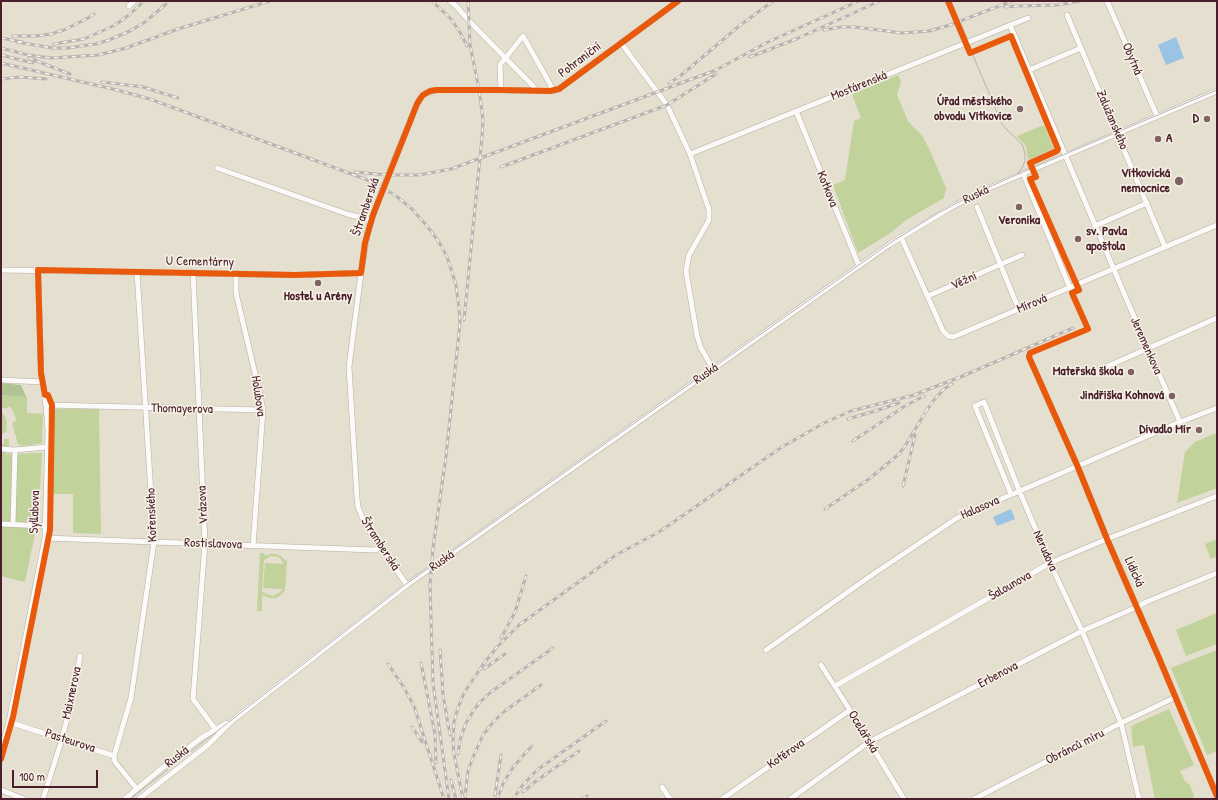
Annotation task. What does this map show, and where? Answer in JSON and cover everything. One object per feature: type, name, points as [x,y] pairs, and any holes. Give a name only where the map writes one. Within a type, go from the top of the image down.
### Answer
[{"type":"street","points":[[129,6],[134,1]]},
{"type":"street","points":[[450,1],[537,91]]},
{"type":"street","name":"Pohraniční","points":[[479,90],[553,91],[561,88],[678,1]]},
{"type":"street","points":[[948,1],[966,42]]},
{"type":"street","name":"Obytná","points":[[1107,1],[1157,116]]},
{"type":"street","name":"Zalužanského","points":[[1067,15],[1165,247]]},
{"type":"street","name":"Mostárenská","points":[[690,154],[1028,18]]},
{"type":"street","points":[[1010,25],[1065,155]]},
{"type":"street","points":[[501,90],[500,65],[523,36],[553,91]]},
{"type":"street","points":[[621,43],[667,105],[690,154],[710,210],[709,220],[689,255],[686,271],[697,336],[701,348],[714,369]]},
{"type":"street","points":[[1029,70],[1081,48]]},
{"type":"street","name":"Štramberská","points":[[407,585],[363,520],[358,507],[350,367],[365,243],[371,220],[420,99],[423,95],[430,91],[479,90]]},
{"type":"street","name":"Ruská","points":[[139,799],[208,745],[233,720],[407,585],[902,237],[962,201],[1023,173],[1217,91]]},
{"type":"street","name":"Kotkova","points":[[796,111],[859,266]]},
{"type":"street","name":"Jeremenkova","points":[[1065,155],[1180,422]]},
{"type":"street","points":[[217,168],[331,208],[371,220]]},
{"type":"street","points":[[1023,173],[1070,288]]},
{"type":"street","points":[[1095,226],[1147,204]]},
{"type":"street","points":[[977,207],[1019,310]]},
{"type":"street","name":"Mírová","points":[[902,237],[944,333],[948,336],[956,337],[1217,225]]},
{"type":"street","name":"Věžní","points":[[928,296],[1022,256]]},
{"type":"street","name":"U Cementárny","points":[[1,270],[310,275],[361,273]]},
{"type":"street","name":"Syllabova","points":[[1,750],[9,722],[45,538],[47,447],[46,405],[42,382],[38,270]]},
{"type":"street","name":"Kořenského","points":[[114,756],[130,698],[154,542],[137,272]]},
{"type":"street","name":"Vrázova","points":[[193,272],[205,543],[194,699],[216,730]]},
{"type":"street","name":"Holubova","points":[[236,273],[236,293],[263,410],[253,546]]},
{"type":"street","points":[[1108,366],[1217,318]]},
{"type":"street","name":"Lidická","points":[[1029,357],[1077,465],[1107,539],[1138,607],[1217,796]]},
{"type":"street","points":[[1,380],[42,382]]},
{"type":"street","name":"Nerudova","points":[[1011,494],[975,406],[984,402],[1050,563],[1082,631],[1121,723],[1139,799]]},
{"type":"street","name":"Thomayerova","points":[[46,405],[263,410]]},
{"type":"street","name":"Halasova","points":[[766,650],[869,577],[957,518],[1077,465],[1217,408]]},
{"type":"street","points":[[1,449],[15,450],[47,447]]},
{"type":"street","points":[[13,524],[15,450]]},
{"type":"street","name":"Šalounova","points":[[835,686],[1050,563],[1217,496]]},
{"type":"street","points":[[1,524],[45,526]]},
{"type":"street","name":"Rostislavova","points":[[45,538],[374,550],[381,548]]},
{"type":"street","name":"Erbenova","points":[[790,799],[869,742],[1082,631],[1138,607],[1146,602],[1217,573]]},
{"type":"street","name":"Maixnerova","points":[[43,799],[62,738],[76,681],[80,656]]},
{"type":"street","name":"Ocelářská","points":[[821,665],[904,799]]},
{"type":"street","name":"Obránců míru","points":[[974,799],[1121,723],[1176,697]]},
{"type":"street","name":"Kotěrova","points":[[722,799],[850,710]]},
{"type":"street","name":"Ruská","points":[[124,799],[201,738],[233,720]]},
{"type":"street","name":"Pasteurova","points":[[9,722],[114,756]]},
{"type":"street","points":[[114,756],[115,762],[137,789]]},
{"type":"street","points":[[662,787],[670,799]]},
{"type":"street","points":[[1,790],[24,799]]},
{"type":"green space","points":[[898,75],[901,82],[897,95],[908,121],[923,137],[931,153],[946,188],[944,198],[906,220],[889,234],[858,253],[833,185],[845,180],[854,121],[861,118],[852,94]]},
{"type":"green space","points":[[1044,125],[1054,149],[1028,160],[1026,146],[1017,136]]},
{"type":"green space","points":[[1,383],[21,385],[26,397],[1,395]]},
{"type":"green space","points":[[1,395],[27,397],[27,413],[43,414],[42,443],[23,446],[18,444],[12,423],[16,421],[15,416],[9,406],[6,409],[1,407]]},
{"type":"green space","points":[[53,409],[99,409],[101,534],[73,533],[73,494],[51,494]]},
{"type":"green space","points":[[1,412],[7,421],[6,432],[2,434],[1,434]]},
{"type":"green space","points":[[1217,433],[1217,488],[1177,503],[1185,452],[1195,442]]},
{"type":"green space","points":[[4,439],[9,439],[9,446],[5,448],[6,454],[42,453],[38,519],[25,582],[1,576],[1,443],[4,444]]},
{"type":"green space","points":[[1217,539],[1217,556],[1211,559],[1205,544]]},
{"type":"green space","points":[[260,553],[264,553],[265,556],[276,554],[282,557],[285,561],[287,560],[285,590],[276,598],[270,598],[262,595],[262,611],[257,611]],"holes":[[[271,556],[279,557],[284,564],[265,563],[263,588],[283,589],[273,596],[262,591],[264,560]]]},
{"type":"green space","points":[[1217,613],[1217,644],[1186,656],[1176,630]]},
{"type":"green space","points":[[1217,650],[1217,751],[1207,755],[1171,668]]},
{"type":"green space","points":[[1169,709],[1194,765],[1180,771],[1185,781],[1188,784],[1189,783],[1194,796],[1193,799],[1155,799],[1144,745],[1133,747],[1131,726]]},
{"type":"water","points":[[1176,37],[1184,58],[1166,65],[1158,45]]},
{"type":"water","points":[[1011,509],[1015,519],[997,526],[993,517]]},
{"type":"tram line","points":[[950,1],[1002,124],[1023,146],[1025,161],[1018,174]]},
{"type":"tram line","points":[[130,799],[406,584],[890,243],[938,213],[980,191],[1217,90]]},
{"type":"railway","points":[[54,44],[84,39],[115,25],[129,15],[144,1]]},
{"type":"railway","points":[[1,48],[28,55],[51,58],[98,55],[126,48],[178,29],[270,1]]},
{"type":"railway","points":[[432,1],[451,19],[467,46]]},
{"type":"railway","points":[[464,320],[483,120],[479,89],[470,45],[468,1]]},
{"type":"railway","points":[[669,83],[679,77],[738,27],[773,1]]},
{"type":"railway","points":[[355,172],[388,175],[419,175],[451,169],[716,70],[768,42],[859,1]]},
{"type":"railway","points":[[750,57],[796,39],[880,1]]},
{"type":"railway","points":[[824,30],[841,27],[855,27],[902,33],[929,31],[950,25],[1012,1]]},
{"type":"railway","points":[[1005,7],[1058,5],[1080,1]]},
{"type":"railway","points":[[17,42],[53,48],[67,48],[96,44],[130,31],[145,22],[166,4]]},
{"type":"railway","points":[[13,36],[36,36],[51,34],[64,30],[94,14]]},
{"type":"railway","points":[[1,38],[22,42]]},
{"type":"railway","points":[[1,55],[33,63]]},
{"type":"railway","points":[[29,58],[70,74]]},
{"type":"railway","points":[[1,63],[150,99],[365,179],[395,195],[412,209],[439,242],[447,257],[456,285],[460,323],[446,456],[433,548],[430,585],[433,683],[449,799]]},
{"type":"railway","points":[[501,167],[667,105],[716,74]]},
{"type":"railway","points":[[1,79],[20,77],[46,79]]},
{"type":"railway","points":[[102,82],[143,87],[178,98]]},
{"type":"railway","points":[[956,379],[1073,328]]},
{"type":"railway","points":[[463,799],[453,743],[454,722],[458,708],[464,693],[482,666],[497,647],[519,625],[616,555],[659,532],[782,447],[824,423],[851,411],[914,395],[960,377]]},
{"type":"railway","points":[[925,413],[944,389],[952,384]]},
{"type":"railway","points":[[853,441],[905,406],[924,396]]},
{"type":"railway","points":[[848,419],[899,403]]},
{"type":"railway","points":[[825,509],[869,479],[899,454],[928,408]]},
{"type":"railway","points":[[903,486],[915,435]]},
{"type":"railway","points":[[501,638],[515,612],[526,576]]},
{"type":"railway","points":[[458,754],[460,740],[466,723],[480,702],[491,692],[553,648]]},
{"type":"railway","points":[[440,650],[443,695],[450,735]]},
{"type":"railway","points":[[484,669],[505,654]]},
{"type":"railway","points":[[421,663],[435,734],[436,763]]},
{"type":"railway","points":[[388,664],[414,706],[444,799]]},
{"type":"railway","points":[[465,797],[468,771],[483,735],[494,721],[505,711],[541,685]]},
{"type":"railway","points":[[513,799],[522,786],[537,770],[606,721]]},
{"type":"railway","points":[[412,727],[422,742]]},
{"type":"railway","points":[[497,799],[504,782],[512,769],[532,746]]},
{"type":"railway","points":[[523,792],[579,751]]},
{"type":"railway","points":[[495,795],[501,755]]},
{"type":"railway","points":[[451,780],[456,799]]},
{"type":"railway","points":[[582,799],[587,796]]},
{"type":"cycle path","points":[[1,759],[13,717],[50,530],[52,405],[48,395],[45,395],[41,373],[38,270],[295,275],[361,273],[365,243],[373,215],[417,104],[423,95],[430,91],[437,90],[550,91],[559,89],[678,1]]},
{"type":"cycle path","points":[[948,1],[970,53],[1011,36],[1058,149],[1057,151],[1030,163],[1036,177],[1030,179],[1079,290],[1072,293],[1088,329],[1030,353],[1029,357],[1077,465],[1217,796]]},
{"type":"place","name":"Úřad městského obvodu Vítkovice","points":[[1020,109]]},
{"type":"place","name":"D","points":[[1207,119]]},
{"type":"place","name":"A","points":[[1158,139]]},
{"type":"place","name":"Vítkovická nemocnice","points":[[1179,181]]},
{"type":"place","name":"Veronika","points":[[1019,207]]},
{"type":"place","name":"sv. Pavla apoštola","points":[[1078,239]]},
{"type":"place","name":"Hostel u Arény","points":[[318,283]]},
{"type":"place","name":"Mateřská škola","points":[[1131,372]]},
{"type":"place","name":"Jindřiška Kohnová","points":[[1172,396]]},
{"type":"place","name":"Divadlo Mír","points":[[1199,430]]}]
